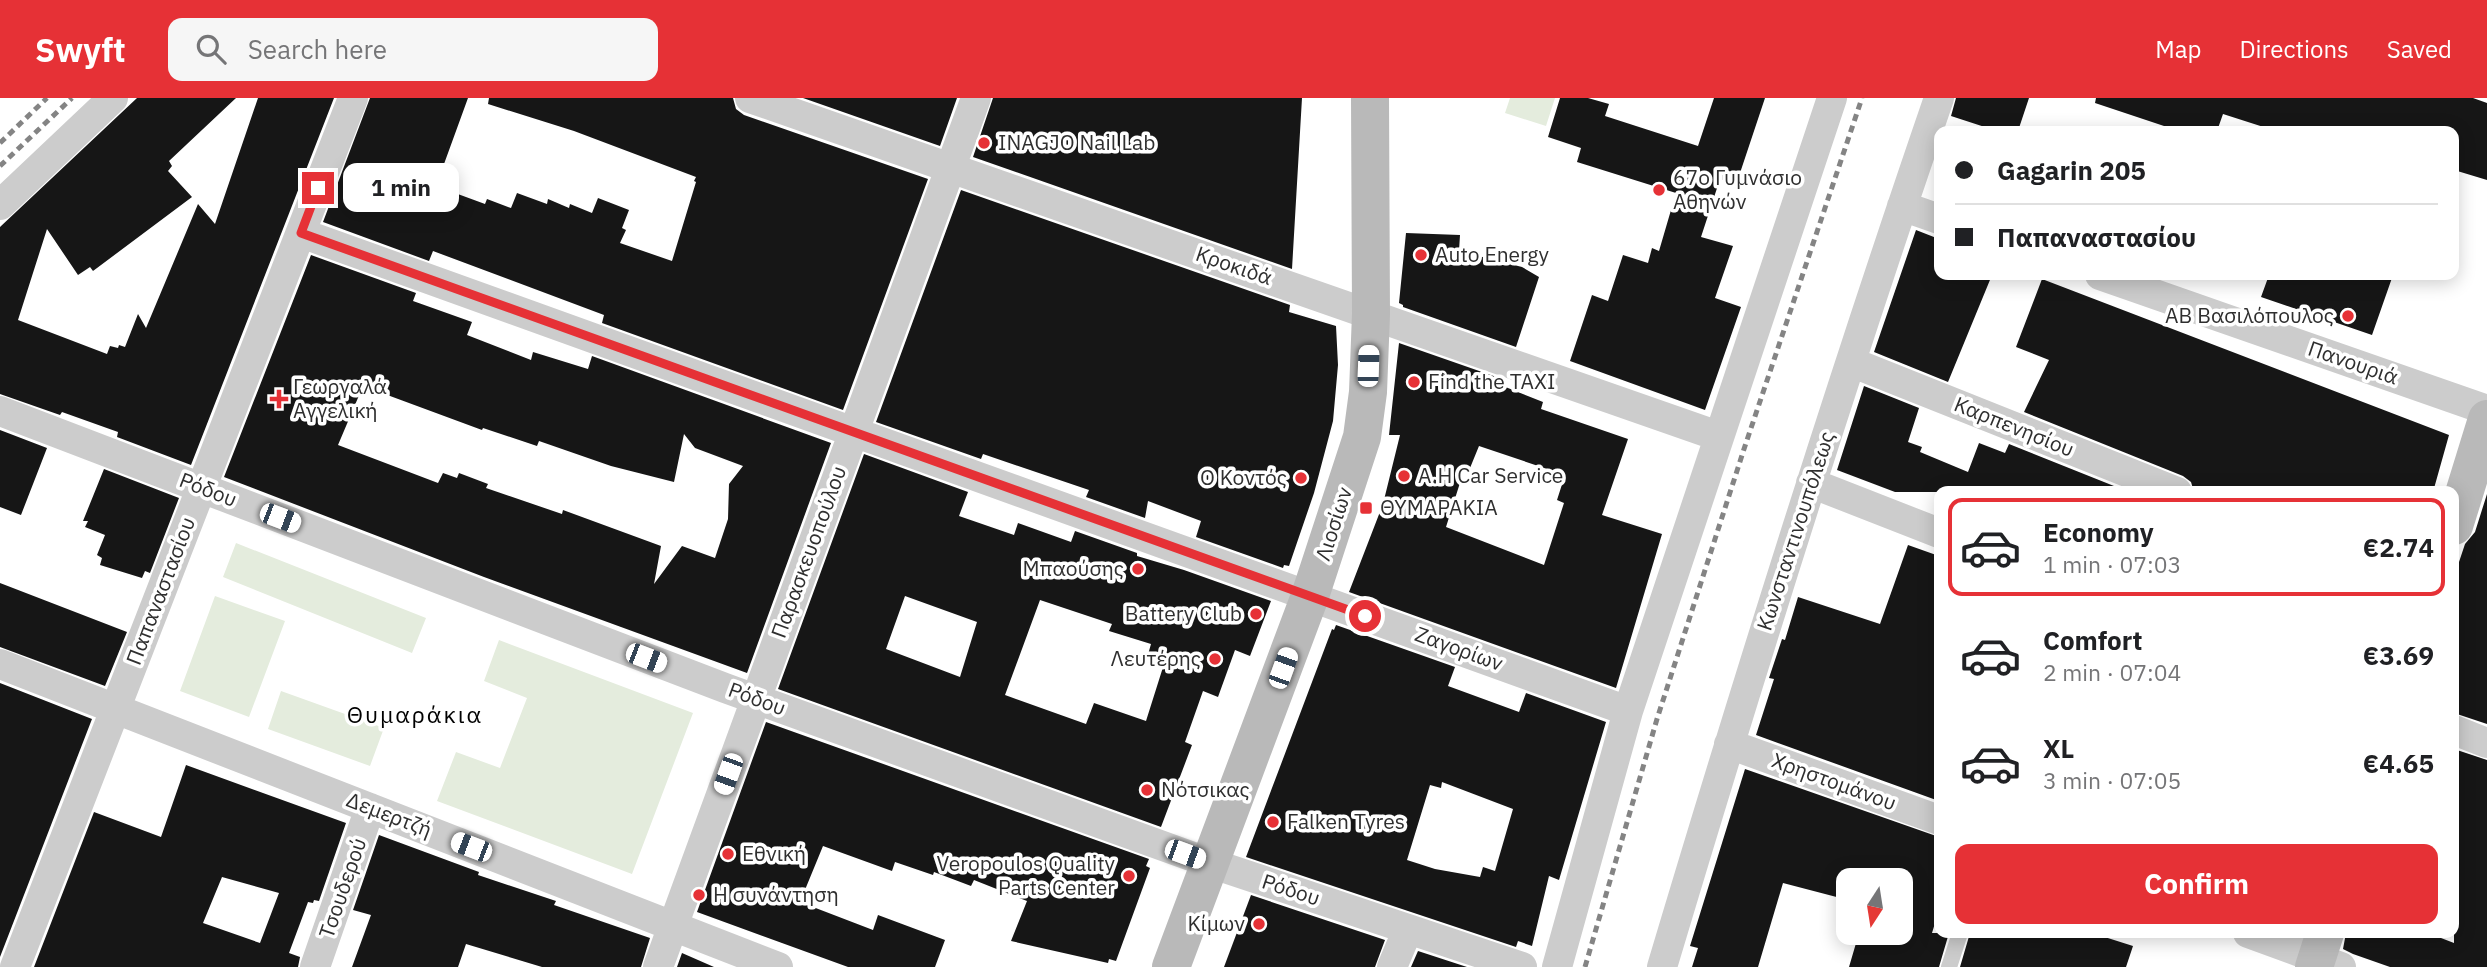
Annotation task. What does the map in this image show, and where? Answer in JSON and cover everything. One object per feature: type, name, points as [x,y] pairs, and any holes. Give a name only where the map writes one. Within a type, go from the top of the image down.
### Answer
[{"type":"main road","name":"Λιοσίων","points":[[1171,967],[1310,596],[1362,437],[1368,392],[1371,314],[1370,98]]},
{"type":"main road","points":[[2459,510],[2487,419]]},
{"type":"street","points":[[0,205],[114,98]]},
{"type":"street","name":"Παπαναστασίου","points":[[15,967],[353,98]]},
{"type":"street","name":"Κροκιδά","points":[[750,98],[1718,436]]},
{"type":"street","name":"Παρασκευοπούλου","points":[[658,967],[976,98]]},
{"type":"street","points":[[1557,967],[1628,711],[1832,98]]},
{"type":"street","name":"Κωνσταντινουπόλεως","points":[[1662,967],[1811,483],[1939,98]]},
{"type":"street","points":[[1902,206],[1934,217]]},
{"type":"street","name":"Ζαγορίων","points":[[301,233],[1628,711]]},
{"type":"street","name":"Πανουριά","points":[[2114,280],[2487,410]]},
{"type":"street","name":"Καρπενησίου","points":[[1851,362],[2162,486]]},
{"type":"street","name":"Ρόδου","points":[[0,411],[756,698],[1210,863],[1522,967]]},
{"type":"street","points":[[1811,483],[1934,531]]},
{"type":"street","name":"Δεμερτζή","points":[[0,664],[778,967]]},
{"type":"street","points":[[2459,732],[2487,743]]},
{"type":"street","name":"Χρηστομάνου","points":[[1729,744],[1934,818]]},
{"type":"street","name":"Τσουδερού","points":[[315,967],[370,808]]},
{"type":"street","points":[[1392,967],[1408,929]]},
{"type":"street","points":[[2265,938],[2324,956]]},
{"type":"lane","points":[[1949,967],[1958,938]]},
{"type":"green space","points":[[1510,98],[1555,98],[1546,126],[1505,113]]},
{"type":"green space","points":[[236,543],[426,618],[412,653],[223,577]]},
{"type":"green space","points":[[215,596],[285,621],[249,717],[180,691]]},
{"type":"green space","points":[[499,640],[693,713],[632,874],[437,801],[456,752],[500,768],[527,698],[484,681]]},
{"type":"green space","points":[[281,691],[384,728],[370,766],[268,729]]},
{"type":"building","points":[[137,98],[236,98],[169,161],[172,166],[168,171],[192,197],[93,271],[90,267],[78,275],[47,229],[18,320],[107,354],[110,346],[125,347],[138,314],[146,328],[198,204],[215,224],[258,98],[334,98],[191,465],[117,437],[118,432],[0,394],[0,227]]},
{"type":"building","points":[[370,98],[468,98],[436,186],[485,204],[487,199],[511,208],[517,193],[547,204],[548,199],[569,208],[570,204],[592,213],[598,198],[629,210],[622,228],[626,230],[620,243],[672,261],[696,177],[574,131],[488,104],[489,98],[733,98],[736,109],[744,115],[928,179],[843,410],[602,323],[604,315],[433,251],[429,261],[323,222]]},
{"type":"building","points":[[803,98],[957,98],[940,146]]},
{"type":"building","points":[[993,98],[1302,98],[1292,269],[973,157]]},
{"type":"building","points":[[1560,98],[1588,98],[1609,104],[1605,116],[1698,146],[1714,98],[1765,98],[1736,185],[1720,179],[1701,237],[1733,246],[1715,298],[1741,307],[1705,410],[1570,361],[1592,295],[1608,301],[1623,255],[1648,263],[1652,248],[1659,251],[1676,193],[1577,162],[1581,148],[1548,137]]},
{"type":"building","points":[[1956,98],[2029,98],[2020,126],[1982,126],[1951,116]]},
{"type":"building","points":[[2096,98],[2473,98],[2487,103],[2487,180],[2459,172],[2459,126],[2260,126],[2223,114],[2219,126],[2164,126],[2095,103]]},
{"type":"building","points":[[961,190],[1290,305],[1289,312],[1336,326],[1338,365],[1333,421],[1314,493],[1289,566],[1284,565],[1283,568],[1196,537],[1201,521],[1148,501],[1145,518],[1086,497],[1089,490],[983,454],[981,459],[876,422]]},
{"type":"building","points":[[1916,230],[1934,237],[1934,280],[1990,280],[1948,382],[1874,352]]},
{"type":"building","points":[[1406,233],[1460,235],[1459,251],[1522,267],[1539,277],[1516,347],[1403,307],[1399,303]]},
{"type":"building","points":[[311,255],[416,293],[413,301],[472,322],[467,335],[531,360],[533,352],[588,369],[592,356],[831,443],[747,673],[484,577],[224,477]],"holes":[[[363,386],[482,430],[483,428],[537,446],[539,441],[611,466],[674,482],[684,434],[695,448],[743,466],[729,484],[728,519],[715,558],[682,546],[654,584],[661,546],[563,510],[562,514],[486,488],[488,484],[459,473],[457,478],[443,473],[438,483],[338,445]]]},
{"type":"building","points":[[2042,280],[2045,280],[2449,435],[2435,486],[2192,486],[2183,476],[2024,412],[2049,360],[2016,347]]},
{"type":"building","name":"ΑΒ Βασιλόπουλος","points":[[2267,280],[2391,280],[2372,335],[2261,297]]},
{"type":"building","points":[[1399,343],[1505,380],[1503,386],[1543,402],[1541,409],[1628,439],[1602,515],[1662,534],[1616,688],[1349,592],[1383,504],[1400,435],[1389,435]],"holes":[[[1479,446],[1565,475],[1557,500],[1564,503],[1544,565],[1446,527],[1465,467],[1470,468]]]},
{"type":"building","points":[[1864,386],[1919,408],[1908,442],[1922,447],[1920,452],[1968,472],[1979,443],[2005,453],[2009,444],[2114,486],[1934,486],[1934,492],[1895,492],[1837,470]]},
{"type":"building","points":[[0,430],[47,448],[21,515],[0,507]]},
{"type":"building","points":[[864,454],[968,492],[959,516],[1014,535],[1018,523],[1071,542],[1075,531],[1137,553],[1137,556],[1271,601],[1250,656],[1235,650],[1218,697],[1203,691],[1185,742],[1192,745],[1161,827],[778,689]],"holes":[[[905,596],[977,622],[960,677],[886,649]],[[1040,600],[1112,624],[1109,631],[1151,644],[1147,658],[1164,664],[1146,721],[1094,703],[1086,724],[1005,695]]]},
{"type":"building","points":[[104,469],[179,498],[150,573],[145,571],[142,578],[100,565],[102,558],[97,555],[105,535],[85,527],[88,521],[83,521]]},
{"type":"building","points":[[2487,494],[2487,724],[2459,715],[2459,562],[2465,544],[2475,532]]},
{"type":"building","points":[[1908,545],[1934,554],[1934,799],[1756,735],[1774,679],[1769,678],[1782,639],[1785,640],[1798,597],[1880,624]]},
{"type":"building","points":[[0,583],[127,632],[105,686],[0,647]]},
{"type":"building","points":[[1336,625],[1455,667],[1448,686],[1519,712],[1526,693],[1606,722],[1559,880],[1549,876],[1532,946],[1518,941],[1516,947],[1246,857],[1332,629],[1334,630]],"holes":[[[1442,782],[1513,809],[1495,871],[1483,867],[1480,877],[1435,869],[1407,860],[1430,785],[1441,788]]]},
{"type":"building","points":[[0,683],[92,719],[0,957]]},
{"type":"building","points":[[766,722],[1149,859],[1146,866],[1150,868],[1116,961],[1109,959],[1108,963],[1011,941],[1027,901],[974,880],[971,886],[934,872],[933,875],[895,862],[892,871],[823,846],[800,902],[873,930],[878,915],[945,940],[935,967],[848,967],[697,912]]},
{"type":"building","points":[[2459,751],[2487,760],[2487,967],[2390,967],[2343,949],[2345,938],[2441,938],[2454,943],[2454,938],[2459,938]]},
{"type":"building","points":[[186,765],[346,823],[319,901],[308,902],[289,953],[300,957],[298,967],[34,967],[94,812],[161,837]],"holes":[[[222,877],[279,893],[260,943],[203,923]]]},
{"type":"building","points":[[1745,769],[1934,835],[1932,933],[1934,938],[1948,938],[1939,967],[1849,967],[1855,945],[1913,945],[1913,868],[1836,868],[1836,897],[1783,883],[1758,967],[1692,967],[1698,948],[1690,946]]},
{"type":"building","points":[[379,835],[479,872],[478,875],[556,901],[554,905],[650,938],[641,967],[542,967],[466,944],[458,967],[352,967],[371,915],[353,910]]},
{"type":"building","points":[[1251,895],[1385,940],[1375,967],[1224,967]]},
{"type":"building","points":[[1969,938],[2108,938],[2133,946],[2126,967],[1960,967]]},
{"type":"building","points":[[1418,951],[1467,967],[1411,967]]},
{"type":"building","points":[[682,953],[714,967],[677,967]]},
{"type":"railway","points":[[0,143],[47,98]]},
{"type":"railway","points":[[0,166],[72,98]]},
{"type":"railway","points":[[1585,967],[1657,719],[1862,98]]},
{"type":"place","name":"INAGJO Nail Lab","points":[[984,143]]},
{"type":"place","name":"67ο Γυμνάσιο Αθηνών","points":[[1659,190]]},
{"type":"place","name":"Auto Energy","points":[[1421,255]]},
{"type":"place","name":"ΑΒ Βασιλόπουλος","points":[[2348,316]]},
{"type":"place","name":"Find the TAXI","points":[[1414,382]]},
{"type":"place","name":"Γεωργαλά Αγγελική","points":[[279,399]]},
{"type":"place","name":"A.H Car Service","points":[[1404,476]]},
{"type":"place","name":"Ο Κοντός","points":[[1301,478]]},
{"type":"place","name":"ΘΥΜΑΡΑΚΙΑ","points":[[1366,508]]},
{"type":"place","name":"Μπαούσης","points":[[1138,569]]},
{"type":"place","name":"Battery Club","points":[[1256,614]]},
{"type":"place","name":"Λευτέρης","points":[[1215,659]]},
{"type":"place","name":"Νότσικας","points":[[1147,790]]},
{"type":"place","name":"Falken Tyres","points":[[1273,822]]},
{"type":"place","name":"Εθνική","points":[[728,854]]},
{"type":"place","name":"Veropoulos Quality Parts Center","points":[[1129,876]]},
{"type":"place","name":"Η συνάντηση","points":[[699,895]]},
{"type":"place","name":"Κίμων","points":[[1259,924]]},
{"type":"district","name":"Θυμαράκια","points":[[415,715]]},
{"type":"route","points":[[318,188],[301,233],[1365,616]]}]
